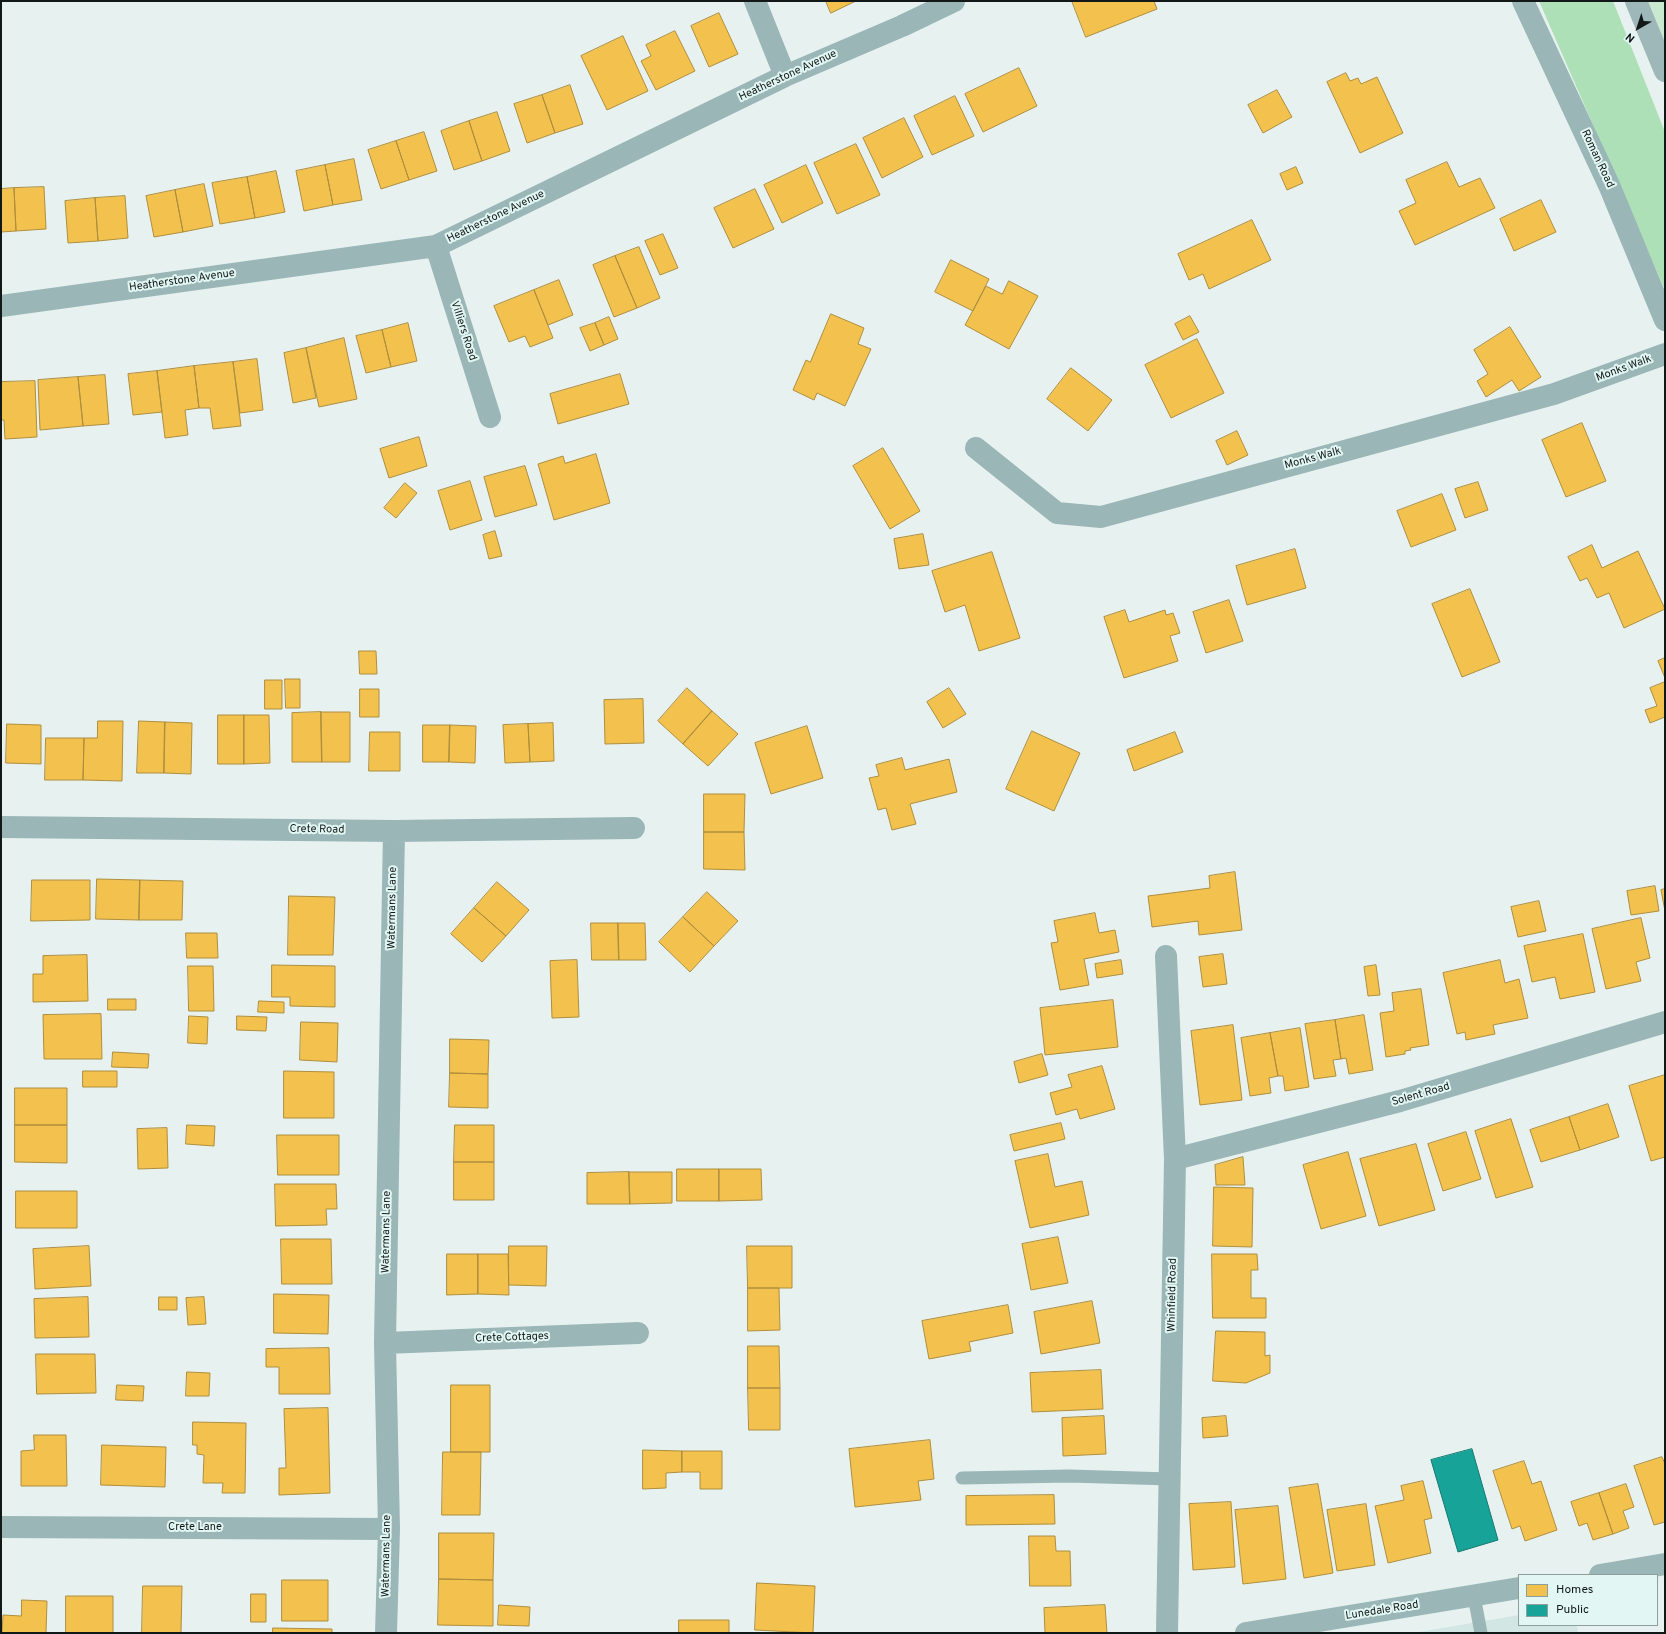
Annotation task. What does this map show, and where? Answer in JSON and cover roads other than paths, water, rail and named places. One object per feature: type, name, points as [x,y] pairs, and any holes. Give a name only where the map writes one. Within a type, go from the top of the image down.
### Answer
[{"type":"main road","points":[[1636,1],[1665,71]]},
{"type":"street","points":[[755,1],[785,76]]},
{"type":"street","name":"Heatherstone Avenue","points":[[1,306],[436,246],[785,76],[902,26],[954,1]]},
{"type":"street","name":"Roman Road","points":[[1523,1],[1609,185],[1665,320]]},
{"type":"street","name":"Villiers Road","points":[[436,246],[490,417]]},
{"type":"street","name":"Monks Walk","points":[[976,448],[1057,513],[1101,517],[1554,394],[1665,354]]},
{"type":"street","name":"Crete Road","points":[[1,827],[394,831],[634,828]]},
{"type":"street","name":"Watermans Lane","points":[[386,1633],[389,1529],[385,1343],[394,831]]},
{"type":"street","name":"Whinfield Road","points":[[1166,956],[1175,1159],[1167,1633]]},
{"type":"street","name":"Solent Road","points":[[1175,1159],[1400,1102],[1665,1022]]},
{"type":"street","name":"Crete Cottages","points":[[385,1343],[638,1333]]},
{"type":"street","name":"Crete Lane","points":[[1,1527],[389,1529]]},
{"type":"street","points":[[1606,1574],[1665,1564]]},
{"type":"street","name":"Lunedale Road","points":[[1246,1633],[1518,1588]]},
{"type":"lane","points":[[962,1478],[1069,1476],[1170,1479]]},
{"type":"lane","points":[[1474,1596],[1481,1633]]}]
